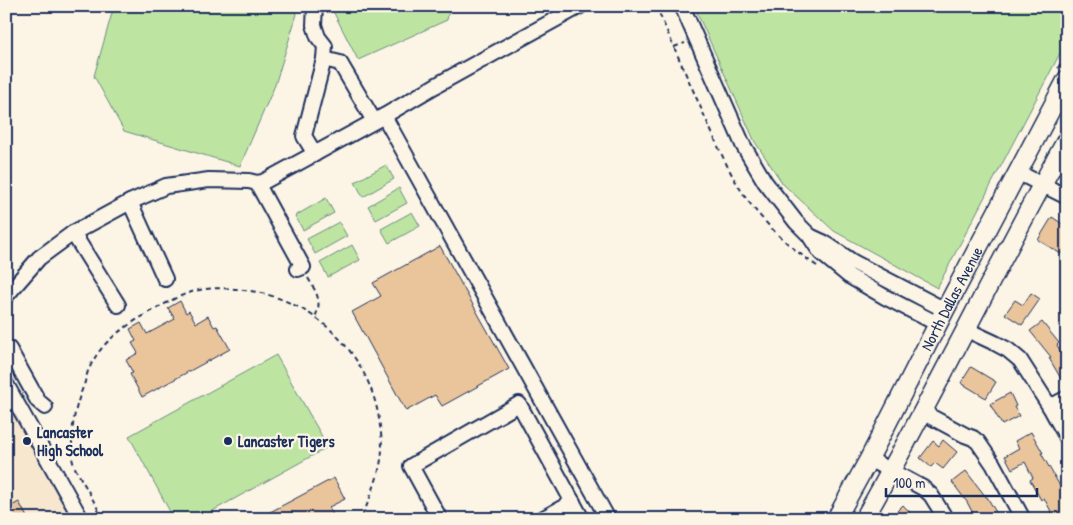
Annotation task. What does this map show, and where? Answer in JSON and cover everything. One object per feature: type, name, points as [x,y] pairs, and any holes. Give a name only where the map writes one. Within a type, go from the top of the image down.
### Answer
[{"type":"main road","name":"North Dallas Avenue","points":[[836,519],[869,460],[941,317],[1067,79]]},
{"type":"main road","name":"North Dallas Avenue","points":[[864,519],[1067,139]]},
{"type":"main road","points":[[941,317],[965,329]]},
{"type":"street","points":[[314,154],[304,136],[324,59],[325,46],[318,37],[314,25],[315,6]]},
{"type":"street","points":[[6,296],[39,258],[73,233],[130,202],[166,186],[209,180],[249,181],[256,183],[267,180],[580,6]]},
{"type":"street","points":[[682,6],[743,145],[765,182],[796,222],[809,235],[821,253],[849,276],[885,297],[941,317]]},
{"type":"street","points":[[324,59],[340,63],[379,118],[608,519]]},
{"type":"street","points":[[1018,172],[1067,197]]},
{"type":"street","points":[[256,183],[268,210],[300,268]]},
{"type":"street","points":[[130,202],[165,279]]},
{"type":"street","points":[[73,233],[118,305]]},
{"type":"street","points":[[965,329],[1008,350],[1020,360],[1067,438]]},
{"type":"street","points":[[6,354],[9,349],[43,410],[29,425]]},
{"type":"street","points":[[7,385],[81,519]]},
{"type":"street","points":[[1050,407],[1067,398]]},
{"type":"street","points":[[440,519],[410,471],[519,404],[582,519]]},
{"type":"street","points":[[922,412],[978,442],[1023,519]]},
{"type":"street","points":[[869,460],[923,488],[931,495],[946,519]]},
{"type":"street","points":[[542,519],[573,502]]},
{"type":"path","points":[[478,6],[479,9],[483,6]]},
{"type":"path","points":[[674,47],[692,40]]},
{"type":"path","points":[[300,268],[318,297],[319,307],[315,318]]},
{"type":"path","points":[[103,519],[72,462],[74,416],[90,366],[104,345],[129,324],[176,298],[196,291],[230,288],[265,294],[290,303],[315,318],[338,336],[364,372],[376,401],[382,446],[378,474],[362,517]]},
{"type":"shaded area","name":"Lancaster High School","points":[[6,364],[90,519],[6,519]]},
{"type":"green space","points":[[114,6],[291,6],[297,14],[275,85],[240,166],[124,131],[94,76]]},
{"type":"green space","points":[[334,6],[450,6],[447,20],[358,60],[334,13]]},
{"type":"green space","points":[[694,6],[1067,6],[1067,40],[937,288],[834,231],[783,184],[755,142]]},
{"type":"green space","points":[[386,165],[394,179],[363,197],[355,182]]},
{"type":"green space","points":[[399,188],[407,203],[376,220],[368,206]]},
{"type":"green space","points":[[326,198],[334,213],[303,230],[295,216]]},
{"type":"green space","points":[[412,212],[420,226],[389,243],[381,229]]},
{"type":"green space","points":[[339,222],[347,236],[315,254],[307,239]]},
{"type":"green space","points":[[352,245],[360,260],[328,277],[320,263]]},
{"type":"green space","name":"Lancaster Tigers","points":[[276,355],[328,447],[198,519],[174,519],[129,436]]},
{"type":"building","points":[[1052,217],[1067,227],[1067,244],[1061,254],[1038,240]]},
{"type":"building","points":[[440,246],[509,369],[442,406],[435,395],[406,411],[352,312],[381,296],[373,283]]},
{"type":"building","points":[[1031,293],[1040,299],[1022,325],[1005,314],[1015,300],[1023,305]]},
{"type":"building","points":[[180,301],[186,313],[189,311],[196,323],[208,316],[214,327],[217,326],[230,349],[142,397],[130,374],[133,373],[126,360],[138,353],[132,343],[136,341],[130,329],[141,323],[147,334],[175,319],[168,308]]},
{"type":"building","points":[[1042,322],[1059,343],[1057,345],[1067,363],[1067,389],[1049,358],[1051,357],[1030,331]]},
{"type":"building","points":[[971,367],[996,382],[986,398],[961,383]]},
{"type":"building","points":[[1010,393],[1019,416],[1002,425],[990,404]]},
{"type":"building","points":[[1031,432],[1064,493],[1067,492],[1067,519],[1055,519],[1044,498],[1041,500],[1030,480],[1033,478],[1025,462],[1012,469],[1005,456],[1019,448],[1015,441]]},
{"type":"building","points":[[943,440],[957,452],[943,469],[935,463],[931,467],[920,458],[933,441],[939,446]]},
{"type":"building","points":[[966,471],[987,497],[1000,519],[976,519],[967,502],[952,482]]},
{"type":"building","points":[[334,478],[345,499],[329,507],[335,519],[257,519]]},
{"type":"building","points":[[19,502],[28,519],[6,519],[6,509]]},
{"type":"building","points":[[903,505],[916,519],[889,519]]},
{"type":"place","name":"Lancaster High School","points":[[27,441]]},
{"type":"place","name":"Lancaster Tigers","points":[[228,441]]}]
